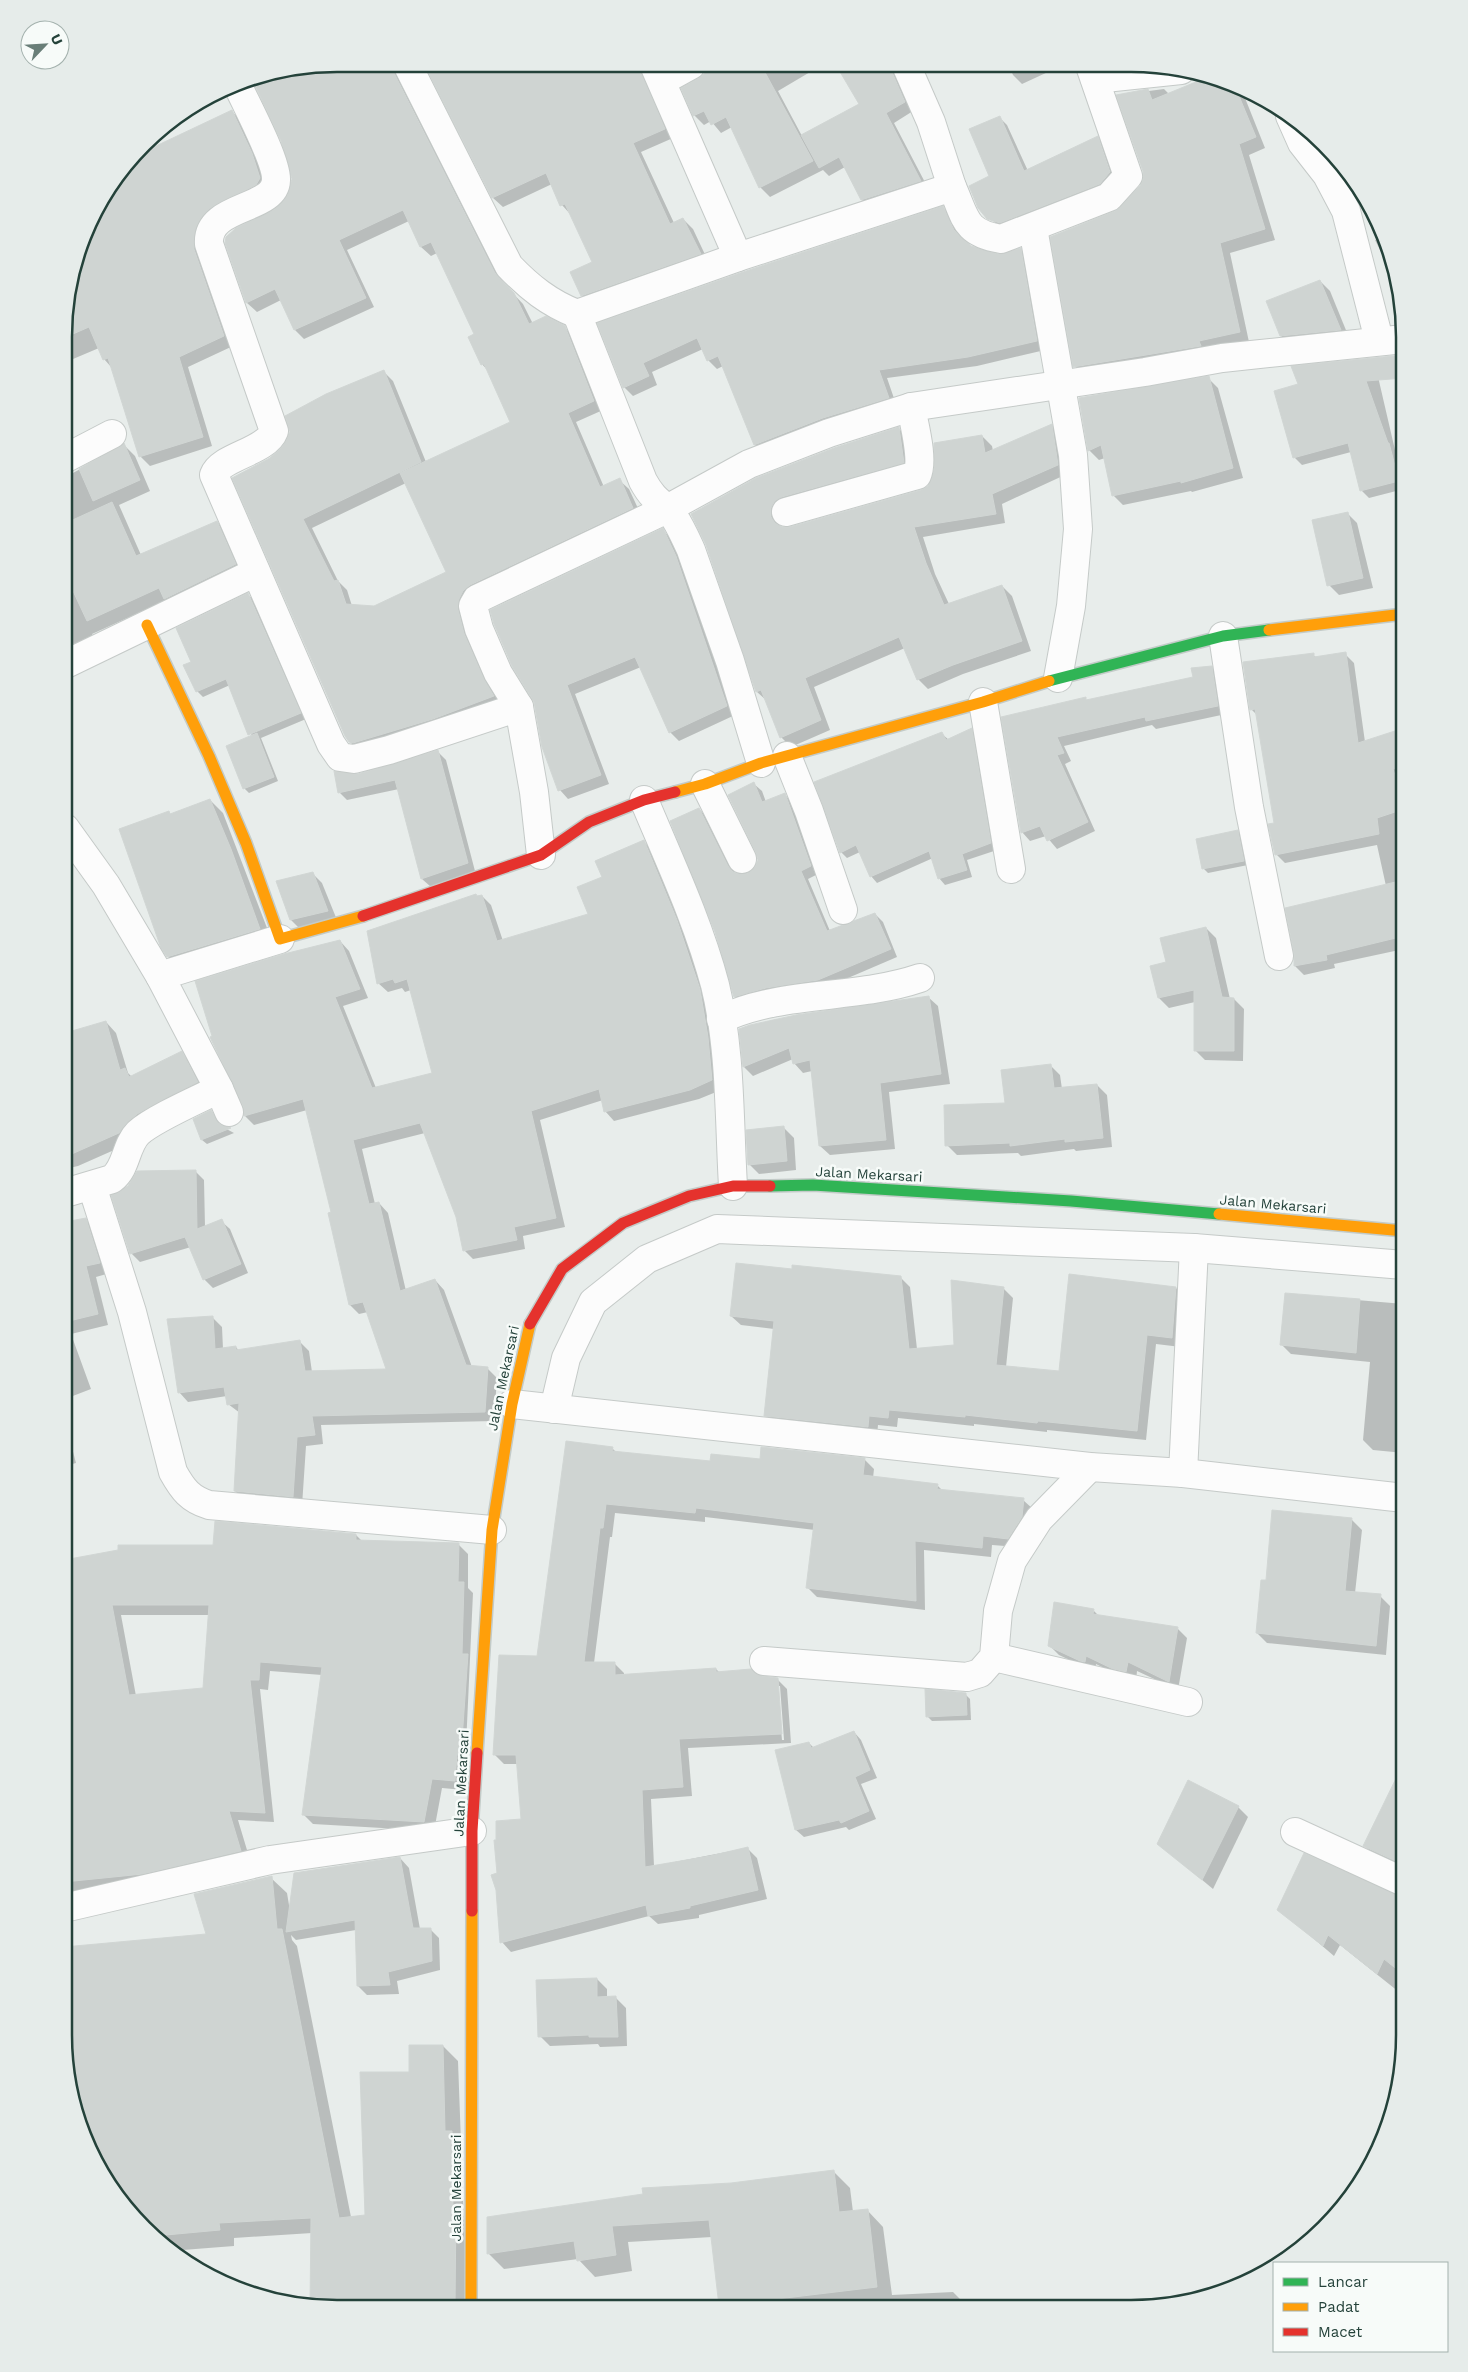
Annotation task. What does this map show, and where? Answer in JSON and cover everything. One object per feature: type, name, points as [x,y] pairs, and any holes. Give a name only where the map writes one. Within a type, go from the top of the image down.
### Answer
[{"type":"street","points":[[412,73],[509,266],[532,290],[559,307],[577,314],[738,257],[952,187]]},
{"type":"street","points":[[658,73],[738,257]]},
{"type":"street","points":[[910,73],[931,122],[952,187],[971,228],[985,237],[1001,239],[1109,197],[1128,176],[1092,73]]},
{"type":"street","points":[[240,91],[273,163],[276,183],[273,190],[266,196],[218,221],[210,229],[209,244],[274,431],[268,440],[221,467],[214,475],[331,744],[340,757],[354,760],[519,708]]},
{"type":"street","points":[[542,855],[534,792],[519,708],[485,645],[473,606],[477,599],[667,509],[749,464],[829,433],[911,407],[1222,358],[1392,340],[1346,211],[1327,175],[1302,143],[1297,131]]},
{"type":"street","points":[[1033,228],[1073,455],[1078,530],[1071,606],[1058,678]]},
{"type":"street","points":[[577,314],[643,481],[652,496],[661,506],[667,509],[685,535],[730,661],[761,764]]},
{"type":"street","points":[[786,512],[917,475],[919,470],[918,448],[911,407]]},
{"type":"street","points":[[72,455],[112,434]]},
{"type":"street","points":[[72,661],[256,572]]},
{"type":"street","points":[[160,976],[280,939],[339,924],[542,855],[589,822],[644,800],[705,784],[786,756],[983,702],[1058,678],[1222,636],[1396,615]]},
{"type":"street","points":[[147,625],[209,756],[246,842],[280,939]]},
{"type":"street","points":[[1222,636],[1249,807],[1278,956]]},
{"type":"street","points":[[983,702],[1011,869]]},
{"type":"street","points":[[786,756],[809,811],[843,910]]},
{"type":"street","points":[[705,784],[742,859]]},
{"type":"street","points":[[644,800],[698,931],[715,986],[726,1070],[733,1186]]},
{"type":"street","points":[[72,838],[106,885],[160,976],[224,1100],[139,1132],[128,1147],[126,1158],[117,1175],[92,1186],[72,1191]]},
{"type":"street","points":[[720,1019],[765,1004],[885,988],[920,978]]},
{"type":"street","name":"Jalan Mekarsari","points":[[471,2300],[472,1831],[492,1530],[512,1404],[529,1325],[562,1269],[623,1223],[689,1196],[733,1186],[813,1185],[1070,1201],[1396,1230]]},
{"type":"street","points":[[92,1186],[132,1312],[173,1472],[186,1494],[197,1501],[209,1505],[492,1530]]},
{"type":"street","points":[[554,1409],[566,1358],[593,1302],[646,1259],[718,1229],[1194,1248],[1396,1264]]},
{"type":"street","points":[[1184,1473],[1194,1248]]},
{"type":"street","points":[[512,1404],[1090,1467],[1184,1473],[1396,1497]]},
{"type":"street","points":[[764,1661],[967,1677],[980,1673],[994,1657],[998,1611],[1012,1561],[1039,1519],[1090,1467]]},
{"type":"street","points":[[994,1657],[1188,1702]]},
{"type":"street","points":[[72,1906],[270,1860],[472,1831]]},
{"type":"street","points":[[1295,1832],[1396,1878]]},
{"type":"building","points":[[320,73],[394,73],[495,273],[514,293],[529,324],[546,316],[565,326],[594,401],[568,413],[600,487],[620,478],[633,508],[470,585],[463,591],[459,599],[458,609],[464,633],[484,679],[494,696],[433,719],[353,743],[349,742],[345,736],[232,478],[270,458],[282,447],[290,432],[285,416],[326,394],[384,370],[421,462],[303,519],[334,581],[338,580],[346,604],[374,606],[446,572],[400,473],[510,422],[484,364],[481,365],[468,337],[474,334],[431,242],[420,247],[403,210],[339,240],[366,298],[294,330],[275,289],[246,303],[225,243],[226,237],[236,228],[275,209],[287,195],[292,179],[281,141],[255,86],[285,78]]},
{"type":"building","points":[[429,73],[642,73],[665,129],[633,143],[670,224],[683,218],[701,254],[581,296],[570,272],[592,262],[565,204],[560,206],[546,173],[492,198]]},
{"type":"building","points":[[705,73],[765,73],[813,161],[759,188],[726,117],[711,125],[704,111],[693,116],[681,88]]},
{"type":"building","points":[[841,73],[892,73],[905,102],[886,113],[921,181],[861,200],[839,157],[819,168],[801,135],[859,104]]},
{"type":"building","points":[[1197,82],[1216,87],[1239,96],[1256,137],[1239,144],[1265,229],[1220,243],[1240,332],[1199,341],[1201,346],[1073,367],[1050,237],[1115,211],[1140,186],[1143,180],[1143,171],[1116,95],[1148,89],[1152,100]]},
{"type":"building","points":[[232,110],[252,153],[260,178],[256,185],[209,209],[196,229],[194,249],[224,336],[179,357],[203,437],[139,457],[108,358],[103,360],[89,327],[72,334],[78,285],[93,236],[117,190],[153,148]]},
{"type":"building","points":[[1000,116],[1024,171],[1098,136],[1110,172],[1100,184],[1000,223],[987,219],[978,208],[969,186],[989,176],[969,129]]},
{"type":"building","points":[[943,206],[954,230],[971,246],[998,254],[1021,248],[1037,341],[968,357],[879,370],[889,398],[823,418],[754,445],[718,356],[707,361],[697,338],[643,363],[649,376],[623,388],[597,323],[743,272]]},
{"type":"building","points":[[1320,280],[1341,330],[1280,336],[1266,301]]},
{"type":"building","points":[[1396,356],[1396,379],[1366,381],[1389,443],[1396,470],[1396,482],[1360,491],[1348,443],[1293,458],[1274,391],[1298,384],[1291,366]]},
{"type":"building","points":[[1209,376],[1233,468],[1181,483],[1181,481],[1112,496],[1101,445],[1088,451],[1079,398]]},
{"type":"building","points":[[1052,424],[1058,465],[992,494],[996,514],[914,527],[926,563],[944,605],[1002,585],[1022,641],[953,665],[917,680],[899,637],[805,678],[821,720],[780,738],[761,690],[756,692],[706,545],[691,514],[756,478],[834,448],[899,427],[904,463],[782,497],[775,501],[771,508],[771,517],[775,523],[782,527],[790,527],[921,490],[928,486],[934,470],[934,443],[982,435],[985,453]]},
{"type":"building","points":[[124,443],[140,480],[93,501],[79,469]]},
{"type":"building","points":[[112,502],[136,556],[217,521],[236,564],[164,599],[159,588],[87,621],[72,589],[72,520]]},
{"type":"building","points":[[1348,512],[1363,578],[1327,586],[1312,520]]},
{"type":"building","points":[[663,528],[676,556],[727,706],[669,733],[635,657],[567,685],[601,775],[558,791],[542,747],[534,702],[512,666],[490,610]]},
{"type":"building","points":[[248,593],[301,713],[248,735],[226,679],[196,692],[183,665],[191,662],[176,628]]},
{"type":"building","points":[[1346,652],[1358,743],[1396,731],[1396,768],[1393,769],[1396,778],[1396,812],[1377,818],[1379,834],[1275,855],[1268,824],[1274,823],[1255,709],[1250,710],[1243,662],[1314,653],[1314,657]]},
{"type":"building","points":[[1212,666],[1218,706],[1146,721],[1145,717],[1057,737],[1064,753],[1057,755],[1088,822],[1047,841],[1040,826],[1021,833],[1001,717],[1086,697],[1086,700],[1193,677],[1191,668]]},
{"type":"building","points":[[972,728],[991,843],[962,854],[967,870],[938,879],[929,851],[870,877],[856,845],[840,853],[814,782],[942,732],[946,740]]},
{"type":"building","points":[[257,733],[274,777],[243,789],[226,746]]},
{"type":"building","points":[[438,750],[468,863],[421,879],[395,780],[338,793],[334,771],[358,774]]},
{"type":"building","points":[[754,782],[762,802],[785,793],[811,866],[801,871],[827,931],[875,913],[891,949],[818,980],[766,988],[734,997],[715,932],[670,821],[699,808],[728,866],[733,872],[740,874],[748,873],[755,867],[758,860],[728,795]]},
{"type":"building","points":[[210,799],[231,849],[260,929],[167,957],[161,948],[119,829],[169,811],[170,814]]},
{"type":"building","points":[[1238,830],[1244,861],[1202,869],[1196,839]]},
{"type":"building","points":[[644,840],[677,920],[700,989],[708,1037],[712,1080],[690,1090],[604,1112],[599,1089],[531,1111],[556,1218],[514,1227],[517,1240],[463,1251],[456,1217],[420,1123],[353,1140],[369,1204],[379,1202],[400,1291],[435,1279],[466,1365],[488,1367],[485,1412],[312,1416],[315,1435],[297,1437],[293,1497],[234,1491],[239,1403],[227,1405],[224,1387],[178,1393],[167,1319],[213,1316],[215,1349],[236,1346],[236,1350],[300,1340],[305,1371],[386,1369],[363,1302],[349,1305],[328,1213],[331,1212],[303,1099],[244,1116],[243,1106],[210,1037],[212,1036],[195,981],[284,954],[340,940],[360,989],[335,997],[372,1088],[432,1073],[407,979],[395,983],[393,979],[377,984],[367,931],[476,894],[477,896],[482,895],[497,941],[588,914],[577,887],[602,877],[595,861]]},
{"type":"building","points":[[313,872],[328,911],[290,920],[276,881]]},
{"type":"building","points":[[1396,882],[1396,938],[1326,955],[1327,960],[1294,966],[1294,953],[1285,908]]},
{"type":"building","points":[[1206,927],[1222,997],[1234,998],[1234,1051],[1194,1051],[1194,990],[1158,998],[1150,966],[1166,962],[1160,938]]},
{"type":"building","points":[[929,996],[941,1074],[880,1083],[886,1140],[819,1146],[810,1060],[793,1064],[789,1048],[743,1067],[739,1029],[796,1015]]},
{"type":"building","points":[[106,1021],[120,1070],[125,1068],[129,1077],[182,1051],[198,1082],[137,1114],[119,1133],[72,1154],[72,1031]]},
{"type":"building","points":[[1051,1064],[1054,1088],[1097,1084],[1103,1138],[1065,1142],[1065,1139],[1010,1146],[1010,1143],[945,1146],[944,1105],[1005,1103],[1001,1070]]},
{"type":"building","points":[[211,1110],[219,1124],[231,1128],[201,1140],[193,1119]]},
{"type":"building","points":[[784,1126],[787,1161],[748,1165],[746,1130]]},
{"type":"building","points":[[196,1170],[197,1229],[222,1219],[241,1264],[203,1280],[185,1237],[130,1254],[111,1195],[128,1186],[137,1171]]},
{"type":"building","points":[[86,1218],[100,1263],[86,1266],[98,1314],[72,1320],[72,1221]]},
{"type":"building","points":[[736,1263],[792,1269],[792,1265],[901,1276],[909,1349],[954,1345],[951,1280],[1004,1287],[996,1365],[1059,1371],[1069,1274],[1176,1287],[1172,1338],[1147,1335],[1137,1431],[1038,1421],[1037,1423],[965,1415],[965,1417],[889,1410],[888,1418],[869,1416],[868,1427],[764,1416],[774,1321],[730,1316]]},
{"type":"building","points":[[1285,1293],[1360,1299],[1356,1353],[1280,1345]]},
{"type":"building","points":[[566,1441],[613,1447],[612,1451],[710,1461],[711,1454],[760,1459],[761,1447],[865,1458],[863,1475],[938,1484],[937,1489],[1024,1498],[1022,1517],[1008,1539],[983,1536],[982,1548],[915,1541],[916,1601],[806,1588],[814,1523],[696,1508],[695,1513],[606,1504],[603,1528],[600,1528],[584,1662],[615,1662],[615,1675],[716,1668],[716,1672],[751,1669],[762,1676],[778,1678],[782,1734],[679,1739],[683,1787],[642,1790],[645,1867],[710,1856],[748,1847],[758,1890],[690,1906],[690,1908],[648,1916],[646,1905],[500,1943],[496,1890],[491,1875],[497,1873],[494,1840],[496,1840],[496,1821],[521,1819],[516,1755],[493,1755],[499,1655],[537,1656]]},
{"type":"building","points":[[1272,1510],[1352,1518],[1345,1591],[1381,1594],[1376,1646],[1256,1633],[1261,1580],[1266,1580]]},
{"type":"building","points":[[215,1521],[356,1534],[356,1540],[459,1543],[458,1582],[464,1582],[462,1654],[468,1654],[461,1754],[457,1754],[455,1781],[432,1779],[424,1822],[302,1815],[322,1667],[260,1662],[259,1680],[250,1680],[265,1813],[229,1811],[241,1851],[143,1874],[72,1881],[72,1559],[118,1550],[118,1545],[213,1545]],"holes":[[[112,1605],[209,1605],[203,1688],[129,1695]]]},
{"type":"building","points":[[1054,1602],[1094,1609],[1093,1614],[1178,1627],[1169,1682],[1128,1662],[1126,1672],[1113,1669],[1086,1656],[1085,1662],[1080,1661],[1048,1646]]},
{"type":"building","points":[[925,1689],[966,1693],[967,1715],[926,1717]]},
{"type":"building","points":[[854,1731],[870,1770],[855,1777],[869,1811],[841,1823],[839,1820],[795,1830],[775,1750],[809,1742],[811,1748]]},
{"type":"building","points":[[1396,1778],[1396,1861],[1363,1846]]},
{"type":"building","points":[[1188,1780],[1239,1806],[1202,1880],[1157,1844]]},
{"type":"building","points":[[1304,1853],[1396,1893],[1396,1969],[1384,1959],[1377,1974],[1328,1935],[1323,1946],[1277,1910]]},
{"type":"building","points":[[400,1857],[413,1928],[431,1928],[432,1961],[388,1972],[390,1985],[357,1986],[355,1920],[286,1932],[294,1873]]},
{"type":"building","points":[[272,1876],[277,1929],[282,1929],[339,2218],[365,2215],[360,2072],[409,2072],[409,2045],[443,2045],[445,2131],[452,2131],[453,2207],[456,2207],[455,2300],[337,2300],[310,2298],[311,2218],[219,2223],[220,2230],[164,2235],[138,2209],[117,2182],[93,2136],[78,2087],[72,2035],[72,1946],[206,1934],[194,1894]]},
{"type":"building","points":[[597,1978],[597,1997],[616,1996],[618,2037],[589,2037],[589,2035],[538,2037],[536,1980]]},
{"type":"building","points":[[834,2170],[839,2212],[868,2209],[877,2287],[769,2300],[718,2300],[709,2220],[612,2226],[616,2255],[577,2261],[574,2241],[487,2254],[487,2217],[643,2194],[642,2188],[731,2183]]},
{"type":"traffic: fast","points":[[1049,681],[1223,636],[1269,630]]},
{"type":"traffic: fast","points":[[770,1186],[813,1185],[1071,1201],[1219,1214]]},
{"type":"traffic: slow","points":[[1269,630],[1396,615]]},
{"type":"traffic: slow","points":[[147,625],[209,756],[246,843],[280,939],[363,916]]},
{"type":"traffic: slow","points":[[675,792],[705,784],[761,763],[983,702],[1049,681]]},
{"type":"traffic: slow","points":[[1219,1214],[1396,1230]]},
{"type":"traffic: slow","points":[[477,1753],[492,1530],[512,1404],[530,1324]]},
{"type":"traffic: slow","points":[[471,2300],[472,1911]]},
{"type":"traffic: jam","points":[[363,916],[541,855],[589,822],[644,800],[675,792]]},
{"type":"traffic: jam","points":[[530,1324],[562,1269],[623,1223],[689,1196],[733,1186],[770,1186]]},
{"type":"traffic: jam","points":[[472,1911],[472,1831],[477,1753]]}]
